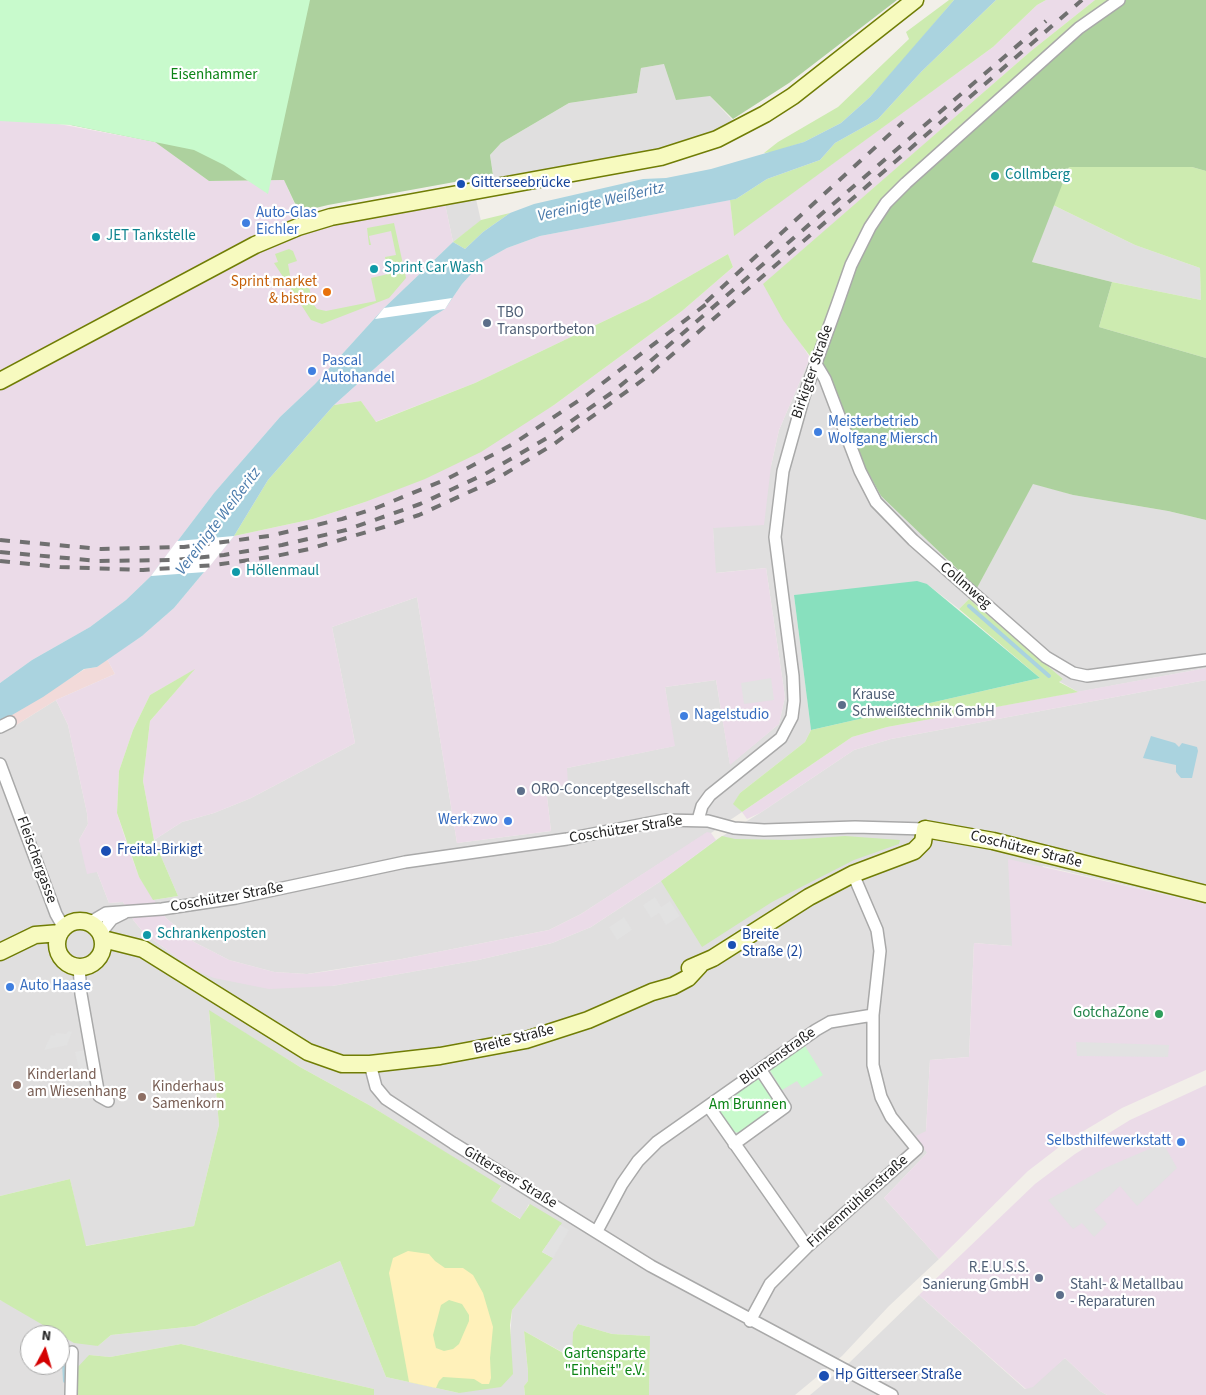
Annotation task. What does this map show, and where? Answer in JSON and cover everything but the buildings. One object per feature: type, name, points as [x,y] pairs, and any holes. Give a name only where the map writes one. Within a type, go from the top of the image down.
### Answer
[{"type":"street","points":[[0,381],[255,245],[298,227],[331,217],[661,157],[717,139],[765,114],[793,96],[915,0]]},
{"type":"street","name":"Birkigter Straße","points":[[698,820],[702,806],[710,796],[781,738],[792,717],[794,701],[792,676],[775,537],[785,462],[816,364],[851,265],[870,227],[886,203],[1080,28],[1119,0]]},
{"type":"street","name":"Collmweg","points":[[816,364],[825,379],[860,471],[876,502],[913,540],[1046,657],[1072,673],[1087,676],[1206,660]]},
{"type":"street","name":"Fleischergasse","points":[[0,764],[56,914],[60,937]]},
{"type":"street","name":"Coschützer Straße","points":[[78,967],[94,962],[98,937],[112,919],[133,910],[162,909],[243,896],[405,862],[575,838],[665,820],[698,820],[744,829],[855,827],[925,829],[993,841],[1206,894]]},
{"type":"street","name":"Breite Straße","points":[[370,1064],[440,1056],[526,1040],[588,1020],[652,992],[678,983],[700,965],[809,896],[853,874],[914,851],[922,842],[925,829]]},
{"type":"street","name":"Finkenmühlenstraße","points":[[750,1321],[770,1284],[807,1247],[917,1149],[891,1117],[881,1097],[873,1065],[873,1015],[880,951],[877,930],[853,874]]},
{"type":"street","points":[[0,952],[35,935],[60,937],[76,921],[98,937],[131,944],[149,953],[316,1056],[342,1064],[370,1064]]},
{"type":"street","points":[[60,937],[66,962],[78,967],[99,1096],[108,1101]]},
{"type":"street","name":"Blumenstraße","points":[[596,1231],[622,1184],[638,1161],[657,1142],[830,1022],[873,1015]]},
{"type":"street","name":"Gitterseer Straße","points":[[370,1064],[376,1088],[386,1099],[651,1266],[750,1321],[891,1395]]},
{"type":"street","points":[[734,1144],[784,1106],[760,1069]]},
{"type":"street","points":[[709,1107],[807,1247]]},
{"type":"street","points":[[71,1395],[72,1352]]},
{"type":"shaded area","points":[[1046,0],[1095,0],[1031,51],[764,284],[810,358],[779,430],[771,466],[764,525],[713,528],[716,573],[766,568],[785,697],[779,724],[730,765],[716,680],[665,687],[675,746],[567,768],[568,785],[546,788],[551,831],[457,843],[417,597],[332,627],[355,743],[251,798],[214,813],[182,822],[154,840],[143,781],[150,721],[194,670],[150,695],[133,730],[119,771],[117,813],[139,877],[166,918],[194,942],[229,960],[274,972],[307,974],[329,971],[402,959],[549,930],[581,914],[707,832],[711,833],[716,840],[661,881],[591,927],[552,943],[478,960],[332,986],[269,989],[214,978],[194,970],[144,933],[134,921],[123,902],[109,903],[97,872],[87,874],[79,840],[88,824],[87,813],[68,725],[56,700],[115,674],[107,659],[142,636],[174,608],[234,536],[313,519],[365,502],[554,405],[682,311],[733,267],[728,254],[648,300],[475,383],[375,422],[361,401],[334,405],[432,317],[445,309],[462,284],[482,262],[507,248],[540,236],[730,200],[734,235],[993,47],[1037,5]]},
{"type":"shaded area","points":[[664,64],[710,96],[735,123],[715,132],[663,149],[494,180],[490,155],[501,143],[569,103],[637,93],[641,68]]},
{"type":"shaded area","points":[[0,113],[155,142],[209,181],[284,180],[301,218],[0,373]]},
{"type":"shaded area","points":[[476,199],[481,221],[453,242],[445,204]]},
{"type":"shaded area","points":[[445,204],[453,242],[384,308],[315,384],[280,417],[214,493],[151,576],[126,600],[90,627],[32,660],[0,683],[0,389],[249,256],[304,233],[347,222]]},
{"type":"shaded area","points":[[1053,205],[1135,245],[1200,268],[1201,300],[1112,282],[1032,262]]},
{"type":"shaded area","points":[[810,358],[816,364],[881,496],[977,588],[1033,483],[1073,495],[1168,511],[1206,520],[1206,668],[1078,692],[1059,681],[1063,679],[969,599],[959,609],[927,584],[794,595],[811,730],[805,742],[740,793],[734,804],[742,812],[581,914],[549,930],[402,959],[307,974],[274,972],[229,960],[194,942],[166,918],[153,900],[178,896],[154,840],[182,822],[214,813],[251,798],[355,743],[332,627],[417,597],[457,843],[551,831],[546,788],[567,768],[674,746],[665,687],[716,680],[730,764],[779,724],[785,697],[766,568],[715,573],[713,528],[771,466],[779,430]]},
{"type":"shaded area","points":[[107,659],[115,674],[56,700],[13,727],[8,717],[85,669],[97,667]]},
{"type":"shaded area","points":[[1206,668],[1206,680],[891,739],[854,750],[760,813],[747,819],[742,812],[852,737],[887,727]]},
{"type":"shaded area","points":[[771,678],[774,700],[744,704],[741,683]]},
{"type":"shaded area","points":[[1206,680],[1206,904],[1043,866],[1012,946],[974,943],[969,1057],[930,1060],[926,1131],[927,1153],[884,1198],[939,1259],[889,1306],[842,1356],[795,1395],[649,1395],[650,1336],[612,1334],[578,1324],[573,1332],[573,1358],[524,1331],[528,1372],[528,1381],[524,1386],[525,1395],[374,1395],[374,1389],[181,1344],[110,1357],[89,1355],[76,1395],[0,1395],[0,1300],[53,1325],[20,1325],[20,1375],[70,1375],[70,1333],[98,1346],[111,1335],[195,1326],[340,1261],[386,1377],[459,1393],[510,1340],[512,1310],[552,1258],[529,1204],[521,1219],[490,1201],[501,1187],[369,1105],[300,1067],[209,1011],[219,1125],[194,1226],[85,1246],[70,1179],[0,1196],[0,722],[13,727],[56,700],[68,725],[87,813],[88,824],[79,840],[97,872],[109,903],[123,902],[134,921],[144,933],[194,970],[332,986],[478,960],[552,943],[591,927],[661,881],[716,840],[854,750],[891,739]]},
{"type":"shaded area","points":[[1008,859],[1206,904],[1206,1070],[1122,1108],[1067,1141],[1028,1171],[939,1259],[884,1198],[927,1153],[916,1136],[926,1131],[930,1060],[969,1057],[974,943],[1012,946]]},
{"type":"shaded area","points":[[655,897],[661,907],[670,901],[680,916],[666,925],[659,913],[651,918],[643,905]]},
{"type":"shaded area","points":[[624,917],[632,930],[617,940],[609,927]]},
{"type":"shaded area","points":[[68,1031],[72,1032],[67,1045],[44,1050],[51,1035],[55,1036],[56,1033],[66,1034]]},
{"type":"shaded area","points":[[1076,1042],[1169,1045],[1168,1057],[1077,1056]]},
{"type":"shaded area","points":[[92,1049],[99,1096],[90,1097],[83,1088],[75,1052]]},
{"type":"shaded area","points":[[1206,1085],[1206,1395],[1107,1395],[1100,1391],[1065,1358],[1033,1387],[1026,1389],[919,1295],[1035,1184],[1075,1154],[1130,1120]]},
{"type":"shaded area","points":[[1163,1143],[1177,1168],[1137,1206],[1120,1186],[1094,1210],[1107,1224],[1094,1237],[1082,1223],[1073,1229],[1048,1200],[1105,1168]]},
{"type":"shaded area","points":[[560,1225],[569,1230],[553,1258],[542,1252]]},
{"type":"shaded area","points":[[919,1295],[1025,1389],[1065,1358],[1100,1391],[1107,1395],[810,1395],[850,1362]]},
{"type":"green space","points":[[0,0],[897,0],[789,83],[733,119],[710,96],[676,100],[664,64],[641,68],[637,93],[569,103],[501,143],[490,155],[493,175],[299,212],[284,180],[209,181],[155,142],[71,125]]},
{"type":"green space","name":"Eisenhammer","points":[[0,0],[310,0],[268,194],[224,165],[194,150],[71,125],[0,121]]},
{"type":"green space","points":[[949,0],[954,0],[905,58],[870,97],[841,123],[804,142],[774,152],[764,153],[778,142],[838,107],[909,39],[906,32]]},
{"type":"green space","points":[[996,0],[1046,0],[1037,5],[993,47],[734,236],[730,200],[736,199],[767,179],[820,160],[835,143],[878,119],[922,71]]},
{"type":"green space","points":[[1095,0],[1119,0],[816,364],[783,320],[763,284],[1031,51]]},
{"type":"green space","points":[[1119,0],[1206,0],[1206,171],[1192,167],[1069,167],[1032,262],[1112,282],[1099,327],[1206,358],[1206,520],[1168,511],[1073,495],[1033,484],[977,588],[881,496],[845,430],[818,370],[837,305],[886,203]]},
{"type":"green space","points":[[1069,167],[1192,167],[1206,171],[1206,358],[1099,327],[1112,282],[1201,300],[1200,268],[1135,245],[1053,205]]},
{"type":"green space","points":[[510,213],[483,232],[465,249],[453,242],[481,220]]},
{"type":"green space","points":[[394,223],[406,278],[389,298],[322,324],[311,320],[274,263],[278,262],[275,254],[289,249],[293,251],[297,261],[288,264],[292,286],[302,284],[309,287],[313,304],[317,309],[326,311],[376,301],[371,278],[388,274],[385,257],[396,255],[391,231],[369,236],[371,245],[369,245],[367,228]]},
{"type":"green space","points":[[728,254],[733,267],[682,311],[554,405],[481,452],[425,479],[365,502],[313,519],[234,536],[268,480],[334,405],[361,401],[376,422],[475,383],[648,300]]},
{"type":"green space","points":[[917,581],[927,584],[1040,678],[811,730],[794,595]]},
{"type":"green space","points":[[969,599],[1063,679],[1059,682],[1078,692],[887,727],[852,737],[742,812],[733,804],[740,793],[805,742],[811,730],[1040,678],[959,609]]},
{"type":"green space","points":[[195,669],[150,721],[143,781],[154,840],[178,896],[153,900],[139,877],[117,813],[119,771],[133,730],[150,695]]},
{"type":"green space","points":[[722,836],[735,839],[790,840],[845,836],[900,840],[899,844],[854,860],[772,902],[702,947],[661,881]]},
{"type":"green space","points":[[209,1010],[300,1067],[369,1105],[501,1186],[491,1201],[520,1219],[530,1204],[562,1223],[542,1252],[553,1258],[512,1310],[510,1325],[513,1374],[501,1387],[459,1393],[386,1377],[340,1261],[195,1326],[111,1335],[98,1346],[74,1343],[70,1341],[70,1325],[43,1325],[0,1300],[0,1196],[70,1179],[86,1246],[194,1226],[219,1125]]},
{"type":"green space","name":"Am Brunnen","points":[[805,1046],[823,1075],[802,1088],[797,1081],[782,1090],[769,1069]]},
{"type":"green space","name":"Am Brunnen","points":[[754,1079],[761,1080],[777,1101],[776,1108],[740,1133],[734,1132],[718,1111],[720,1104]]},
{"type":"green space","name":"Gartensparte \"Einheit\" e.V.","points":[[578,1324],[612,1334],[650,1336],[649,1395],[525,1395],[524,1386],[528,1381],[528,1372],[524,1331],[572,1358],[573,1332]]},
{"type":"green space","points":[[181,1344],[374,1389],[374,1395],[76,1395],[76,1369],[89,1355],[110,1357]]},
{"type":"sand","points":[[408,1251],[429,1254],[445,1268],[463,1268],[473,1275],[483,1293],[493,1327],[490,1358],[491,1378],[489,1384],[482,1384],[474,1379],[443,1377],[436,1388],[409,1382],[389,1273],[393,1258]],"holes":[[[449,1300],[462,1304],[469,1315],[469,1321],[459,1344],[453,1349],[444,1351],[436,1348],[433,1335],[441,1305]]]},
{"type":"water","name":"Vereinigte Weißeritz","points":[[954,0],[996,0],[922,71],[878,119],[835,143],[820,160],[767,179],[736,199],[540,236],[507,248],[482,262],[462,284],[445,309],[432,317],[334,405],[268,480],[234,536],[174,608],[142,636],[97,667],[84,669],[43,697],[0,722],[0,683],[32,660],[90,627],[126,600],[151,576],[214,493],[280,417],[315,384],[384,308],[453,242],[465,249],[483,232],[510,213],[534,204],[643,179],[666,178],[711,169],[804,142],[841,123],[870,97]]},
{"type":"water","points":[[1151,736],[1175,743],[1179,747],[1182,743],[1197,747],[1198,751],[1192,778],[1181,778],[1176,772],[1176,765],[1143,758]]},
{"type":"pier","points":[[452,298],[445,309],[375,319],[384,308]]},
{"type":"pier","points":[[234,536],[205,572],[151,576],[177,541]]},
{"type":"waterway","points":[[969,606],[1049,676]]},
{"type":"waterway","points":[[65,1375],[65,1381]]},
{"type":"railway","points":[[0,561],[60,567],[143,570],[215,565],[276,556],[309,549],[419,515],[493,481],[554,444],[644,379],[1082,0]]},
{"type":"railway","points":[[0,552],[99,561],[174,560],[224,555],[282,545],[346,530],[420,504],[485,474],[547,438],[610,394],[1046,21]]},
{"type":"railway","points":[[706,302],[903,122]]},
{"type":"railway","points":[[0,540],[101,549],[184,547],[269,536],[342,519],[376,508],[447,479],[513,444],[587,395],[713,299]]},
{"type":"place","name":"Collmberg","points":[[995,176]]},
{"type":"place","name":"Gitterseebrücke","points":[[461,184]]},
{"type":"place","name":"Auto-Glas Eichler","points":[[246,223]]},
{"type":"place","name":"JET Tankstelle","points":[[96,237]]},
{"type":"place","name":"Sprint Car Wash","points":[[374,269]]},
{"type":"place","name":"Sprint market & bistro","points":[[327,292]]},
{"type":"place","name":"TBO Transportbeton","points":[[487,323]]},
{"type":"place","name":"Pascal Autohandel","points":[[312,371]]},
{"type":"place","name":"Meisterbetrieb Wolfgang Miersch","points":[[818,432]]},
{"type":"place","name":"Höllenmaul","points":[[236,572]]},
{"type":"place","name":"Krause Schweißtechnik GmbH","points":[[842,705]]},
{"type":"place","name":"Nagelstudio","points":[[684,716]]},
{"type":"place","name":"ORO-Conceptgesellschaft","points":[[521,791]]},
{"type":"place","name":"Werk zwo","points":[[508,821]]},
{"type":"place","name":"Freital-Birkigt","points":[[106,851]]},
{"type":"place","name":"Schrankenposten","points":[[147,935]]},
{"type":"place","name":"Breite Straße (2)","points":[[732,945]]},
{"type":"place","name":"Auto Haase","points":[[10,987]]},
{"type":"place","name":"GotchaZone","points":[[1159,1014]]},
{"type":"place","name":"Kinderland am Wiesenhang","points":[[17,1085]]},
{"type":"place","name":"Kinderhaus Samenkorn","points":[[142,1097]]},
{"type":"place","name":"Selbsthilfewerkstatt","points":[[1181,1142]]},
{"type":"place","name":"R.E.U.S.S. Sanierung GmbH","points":[[1039,1278]]},
{"type":"place","name":"Stahl- & Metallbau - Reparaturen","points":[[1060,1295]]},
{"type":"place","name":"Hp Gitterseer Straße","points":[[824,1376]]}]
